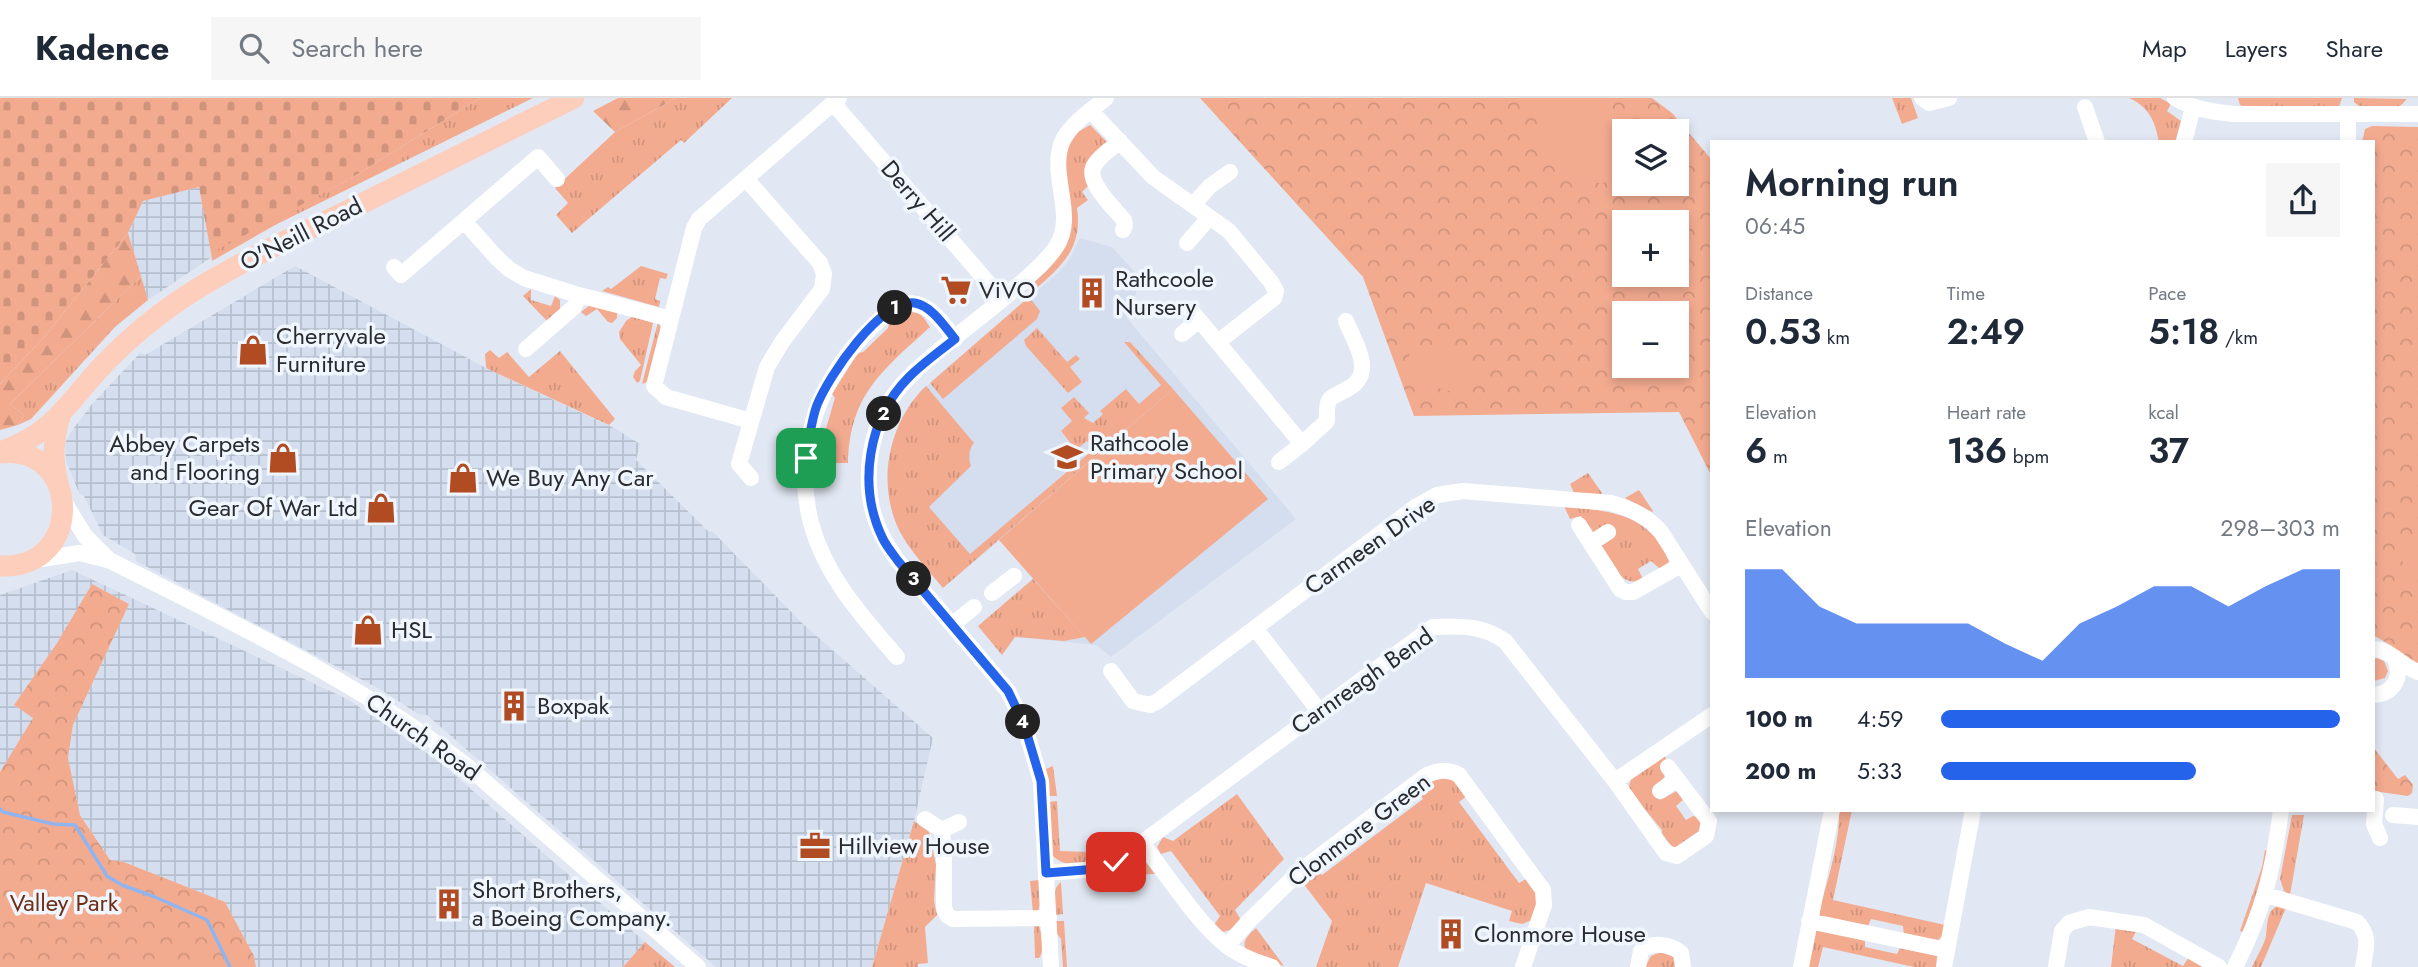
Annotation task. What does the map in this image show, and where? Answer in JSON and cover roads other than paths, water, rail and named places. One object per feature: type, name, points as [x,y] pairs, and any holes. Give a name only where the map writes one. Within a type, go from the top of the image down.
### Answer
[{"type":"main road","name":"O'Neill Road","points":[[0,452],[49,427],[127,342],[179,300],[281,243],[574,98]]},
{"type":"main road","name":"O'Neill Road","points":[[26,563],[40,555],[57,536],[64,512],[53,458],[53,441],[60,416]]},
{"type":"main road","points":[[0,452],[32,458],[52,474],[61,493]]},
{"type":"main road","points":[[0,566],[26,563]]},
{"type":"main road","points":[[0,574],[26,563]]},
{"type":"street","points":[[1051,967],[1041,781],[1024,724],[1008,691],[898,561],[883,538],[872,505],[869,467],[872,442],[880,419],[894,395],[909,378],[1002,299],[1056,247],[1062,236],[1063,223],[1058,158],[1061,146],[1073,127],[1106,98]]},
{"type":"street","points":[[1922,98],[1929,103],[1949,98]]},
{"type":"street","points":[[2175,98],[2193,107],[2235,106],[2348,114],[2418,114]]},
{"type":"street","points":[[751,421],[666,397],[654,386],[694,228],[699,219],[836,101]]},
{"type":"street","name":"Derry Hill","points":[[836,101],[1002,299]]},
{"type":"street","points":[[2085,107],[2096,140]]},
{"type":"street","points":[[2185,140],[2193,107]]},
{"type":"street","points":[[1091,111],[1153,177],[1228,231],[1276,291],[1273,298],[1219,342]]},
{"type":"street","points":[[2348,114],[2348,140]]},
{"type":"street","points":[[1119,141],[1096,162],[1092,167],[1092,174],[1096,187],[1124,220],[1123,230]]},
{"type":"street","points":[[394,267],[401,275],[538,157],[557,179]]},
{"type":"street","points":[[1193,205],[1209,186],[1230,172]]},
{"type":"street","points":[[746,179],[820,263],[824,274],[822,289],[782,342],[768,367],[739,464],[751,478]]},
{"type":"street","points":[[1185,245],[1209,218]]},
{"type":"street","points":[[464,220],[509,270],[524,278],[671,319]]},
{"type":"street","points":[[526,349],[574,307],[579,295]]},
{"type":"street","points":[[888,654],[840,589],[827,565],[811,522],[805,465],[817,406],[843,358],[885,315],[902,304],[916,303],[929,309],[955,339]]},
{"type":"street","points":[[1182,334],[1195,315],[1302,444]]},
{"type":"street","points":[[1279,462],[1327,421],[1328,403],[1331,399],[1344,393],[1359,379],[1362,370],[1360,357],[1349,328],[1334,341]]},
{"type":"street","name":"Carmeen Drive","points":[[1111,671],[1133,701],[1150,705],[1158,701],[1417,506],[1437,495],[1463,491],[1611,503],[1635,510],[1655,525],[1710,609]]},
{"type":"street","name":"Church Road","points":[[61,493],[85,536],[111,561]]},
{"type":"street","points":[[1580,525],[1620,589],[1626,592],[1633,592],[1681,565]]},
{"type":"street","points":[[1591,543],[1608,533]]},
{"type":"street","name":"Church Road","points":[[26,563],[80,553],[111,561],[333,676],[435,741],[505,797],[698,967]]},
{"type":"street","points":[[992,593],[1014,576]]},
{"type":"street","points":[[952,625],[974,607]]},
{"type":"street","name":"Carnreagh Bend","points":[[1046,873],[1105,867],[1142,843],[1433,627],[1468,626],[1494,633],[1515,652],[1667,853],[1677,856],[1706,836],[1709,821],[1673,773],[1660,791]]},
{"type":"street","points":[[1255,628],[1319,711]]},
{"type":"street","points":[[2375,648],[2390,654],[2418,674]]},
{"type":"street","points":[[2375,694],[2388,691],[2397,680],[2399,673],[2395,659]]},
{"type":"street","points":[[2397,680],[2418,674]]},
{"type":"street","points":[[1615,781],[1710,716]]},
{"type":"street","name":"Clonmore Green","points":[[1227,946],[1299,872],[1427,775],[1438,770],[1459,775],[1543,890],[1544,905],[1523,967]]},
{"type":"street","points":[[2375,812],[2376,799]]},
{"type":"street","points":[[1801,967],[1832,812]]},
{"type":"street","points":[[1944,967],[1973,812]]},
{"type":"street","points":[[2235,967],[2253,932],[2266,895],[2277,812]]},
{"type":"street","points":[[2375,812],[2374,824],[2380,838]]},
{"type":"street","points":[[2393,816],[2418,817]]},
{"type":"street","points":[[925,819],[942,830]]},
{"type":"street","points":[[942,830],[959,821]]},
{"type":"street","points":[[942,830],[944,908],[947,915],[953,919],[1049,918]]},
{"type":"street","points":[[1142,843],[1207,927],[1227,946],[1251,960],[1272,967]]},
{"type":"street","points":[[2266,895],[2357,922],[2365,930],[2367,941],[2363,967]]},
{"type":"street","points":[[2056,967],[2062,931],[2069,923],[2089,917],[2144,925],[2219,967]]},
{"type":"street","points":[[1809,920],[1948,950]]},
{"type":"street","points":[[1638,967],[1641,951],[1651,945],[1675,948],[1681,953],[1683,967]]},
{"type":"waterway","points":[[0,809],[53,824],[75,825],[107,876],[122,885],[207,920],[230,967]]},
{"type":"place","name":"ViVO","points":[[956,290]]},
{"type":"place","name":"Rathcoole Nursery","points":[[1092,293]]},
{"type":"place","name":"Cherryvale Furniture","points":[[253,350]]},
{"type":"place","name":"Rathcoole Primary School","points":[[1067,457]]},
{"type":"place","name":"Abbey Carpets and Flooring","points":[[283,458]]},
{"type":"place","name":"We Buy Any Car","points":[[463,478]]},
{"type":"place","name":"Gear Of War Ltd","points":[[381,508]]},
{"type":"place","name":"HSL","points":[[368,630]]},
{"type":"place","name":"Boxpak","points":[[514,706]]},
{"type":"place","name":"Hillview House","points":[[815,846]]},
{"type":"place","name":"Short Brothers, a Boeing Company.","points":[[449,904]]},
{"type":"place","name":"Clonmore House","points":[[1451,934]]},
{"type":"park label","name":"Valley Park","points":[[64,903]]}]
